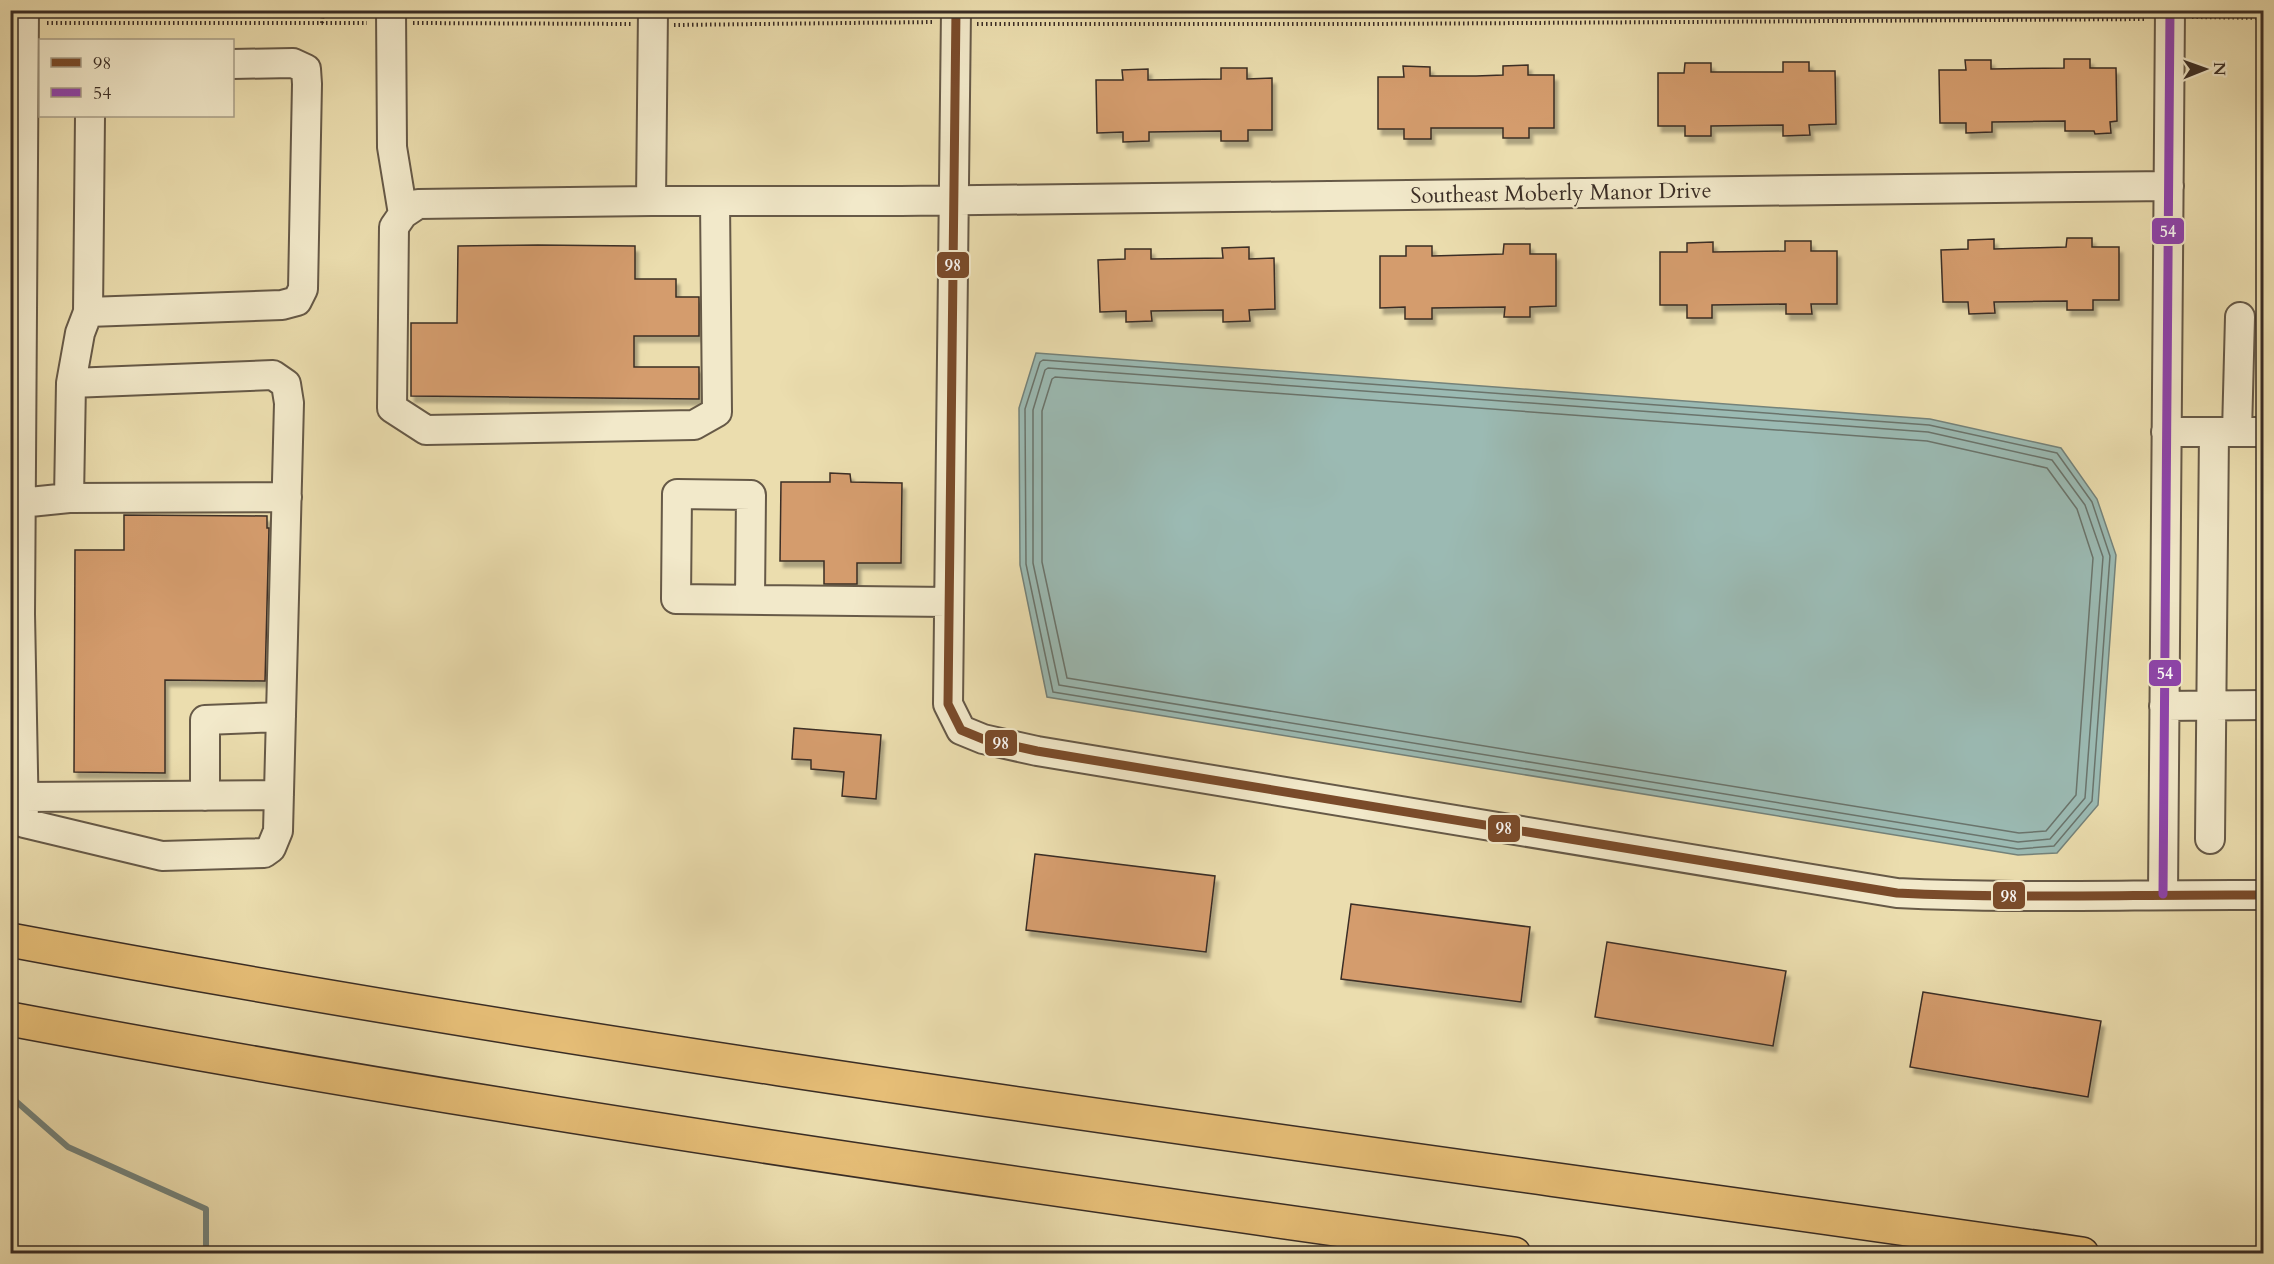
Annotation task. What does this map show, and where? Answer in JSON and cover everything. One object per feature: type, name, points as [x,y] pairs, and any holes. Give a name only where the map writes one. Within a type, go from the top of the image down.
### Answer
[{"type":"highway","points":[[10,940],[464,1021],[949,1095],[2082,1254]]},
{"type":"highway","points":[[10,1019],[435,1094],[770,1147],[1514,1254]]},
{"type":"street","points":[[651,201],[653,10]]},
{"type":"street","points":[[2163,894],[2170,14]]},
{"type":"street","points":[[19,813],[15,614],[17,204],[24,17]]},
{"type":"street","points":[[402,17],[392,147],[403,214],[394,227],[392,408],[426,430],[694,425],[717,412],[715,201]]},
{"type":"street","points":[[956,17],[952,199],[948,704],[961,730],[994,742],[1104,762],[1897,893],[2026,897],[2163,894],[2264,895]]},
{"type":"street","points":[[88,312],[282,305],[297,301],[303,289],[306,69],[293,63],[234,63]]},
{"type":"street","points":[[69,498],[71,383],[80,333],[88,312],[90,117]]},
{"type":"street","name":"Southeast Moberly Manor Drive","points":[[403,214],[418,204],[2169,186]]},
{"type":"street","points":[[2210,839],[2212,705],[2238,432],[2240,317]]},
{"type":"street","points":[[19,813],[162,856],[264,853],[271,848],[278,831],[289,403],[286,384],[273,375],[71,383]]},
{"type":"street","points":[[2166,432],[2238,432]]},
{"type":"street","points":[[16,503],[69,498],[287,497]]},
{"type":"street","points":[[750,598],[949,602]]},
{"type":"street","points":[[2164,706],[2264,705]]},
{"type":"street","points":[[205,796],[205,720],[281,717]]},
{"type":"street","points":[[19,813],[205,796],[279,795]]},
{"type":"path","points":[[322,22],[323,10]]},
{"type":"path","points":[[678,25],[920,21],[956,17],[1382,24],[2170,14],[2264,18]]},
{"type":"path","points":[[24,17],[365,23]]},
{"type":"path","points":[[402,17],[628,24]]},
{"type":"water","points":[[1036,353],[1930,419],[2061,448],[2097,499],[2116,555],[2098,805],[2057,853],[2018,855],[1047,697],[1020,565],[1019,408]]},
{"type":"building","points":[[2064,59],[2090,59],[2090,68],[2116,68],[2117,121],[2110,122],[2111,133],[2065,131],[2065,121],[1992,122],[1992,132],[1966,133],[1966,123],[1940,123],[1939,70],[1966,70],[1965,60],[1991,60],[1991,69],[2064,68]]},
{"type":"building","points":[[1783,62],[1809,62],[1809,71],[1835,71],[1836,124],[1809,125],[1810,135],[1783,136],[1783,125],[1711,126],[1711,136],[1685,136],[1685,126],[1658,126],[1658,73],[1684,73],[1685,63],[1711,63],[1711,72],[1783,72]]},
{"type":"building","points":[[1528,65],[1528,75],[1554,75],[1554,128],[1529,128],[1529,138],[1503,138],[1503,128],[1431,128],[1431,139],[1404,139],[1404,129],[1378,129],[1378,77],[1404,77],[1403,66],[1430,67],[1430,76],[1476,76],[1503,75],[1503,66]]},
{"type":"building","points":[[1221,68],[1247,68],[1247,79],[1272,78],[1272,130],[1248,130],[1248,141],[1221,141],[1221,131],[1149,132],[1149,141],[1123,142],[1123,132],[1097,133],[1096,80],[1123,80],[1122,70],[1148,69],[1148,80],[1221,79]]},
{"type":"building","points":[[2067,238],[2092,238],[2092,247],[2119,247],[2119,300],[2093,300],[2093,310],[2067,310],[2067,301],[1994,302],[1995,313],[1969,314],[1968,302],[1943,302],[1941,250],[1968,249],[1968,240],[1994,239],[1994,249],[2066,247]]},
{"type":"building","points":[[1785,241],[1811,241],[1811,251],[1837,251],[1837,304],[1811,304],[1812,314],[1786,314],[1786,304],[1712,305],[1712,318],[1687,318],[1687,305],[1660,305],[1660,252],[1687,252],[1687,243],[1713,242],[1713,252],[1785,251]]},
{"type":"building","points":[[1504,244],[1530,244],[1530,254],[1556,254],[1556,306],[1530,307],[1530,317],[1504,317],[1505,307],[1432,308],[1432,319],[1405,319],[1405,307],[1380,308],[1380,256],[1406,256],[1406,246],[1432,246],[1432,256],[1503,254]]},
{"type":"building","points":[[458,246],[635,246],[635,279],[676,279],[676,297],[699,297],[699,336],[634,336],[634,367],[699,367],[699,399],[411,396],[411,323],[457,323]]},
{"type":"building","points":[[1249,247],[1249,259],[1274,258],[1275,309],[1249,310],[1250,321],[1223,322],[1223,310],[1151,311],[1152,321],[1126,322],[1126,311],[1100,312],[1098,260],[1125,259],[1125,249],[1151,249],[1151,259],[1223,258],[1222,248]]},
{"type":"building","points":[[830,473],[850,474],[851,482],[902,483],[901,563],[857,563],[857,584],[824,584],[824,561],[780,561],[781,482],[830,482]]},
{"type":"building","points":[[124,515],[267,516],[267,528],[269,528],[265,681],[165,680],[165,773],[74,772],[75,550],[124,550]]},
{"type":"building","points":[[794,728],[881,735],[876,799],[842,796],[844,772],[811,769],[811,760],[792,759]]},
{"type":"building","points":[[1035,854],[1215,876],[1206,952],[1026,930]]},
{"type":"building","points":[[1351,904],[1530,927],[1521,1002],[1341,979]]},
{"type":"building","points":[[1607,942],[1786,971],[1773,1046],[1595,1017]]},
{"type":"building","points":[[1923,992],[2101,1021],[2088,1097],[1910,1067]]},
{"type":"waterway","points":[[10,1096],[68,1147],[206,1209],[206,1254]]},
{"type":"transit line","name":"98","points":[[956,10],[948,704],[961,730],[983,739],[1037,751],[1897,893],[2034,896],[2264,895]]},
{"type":"transit line","name":"54","points":[[2163,894],[2170,10]]}]
